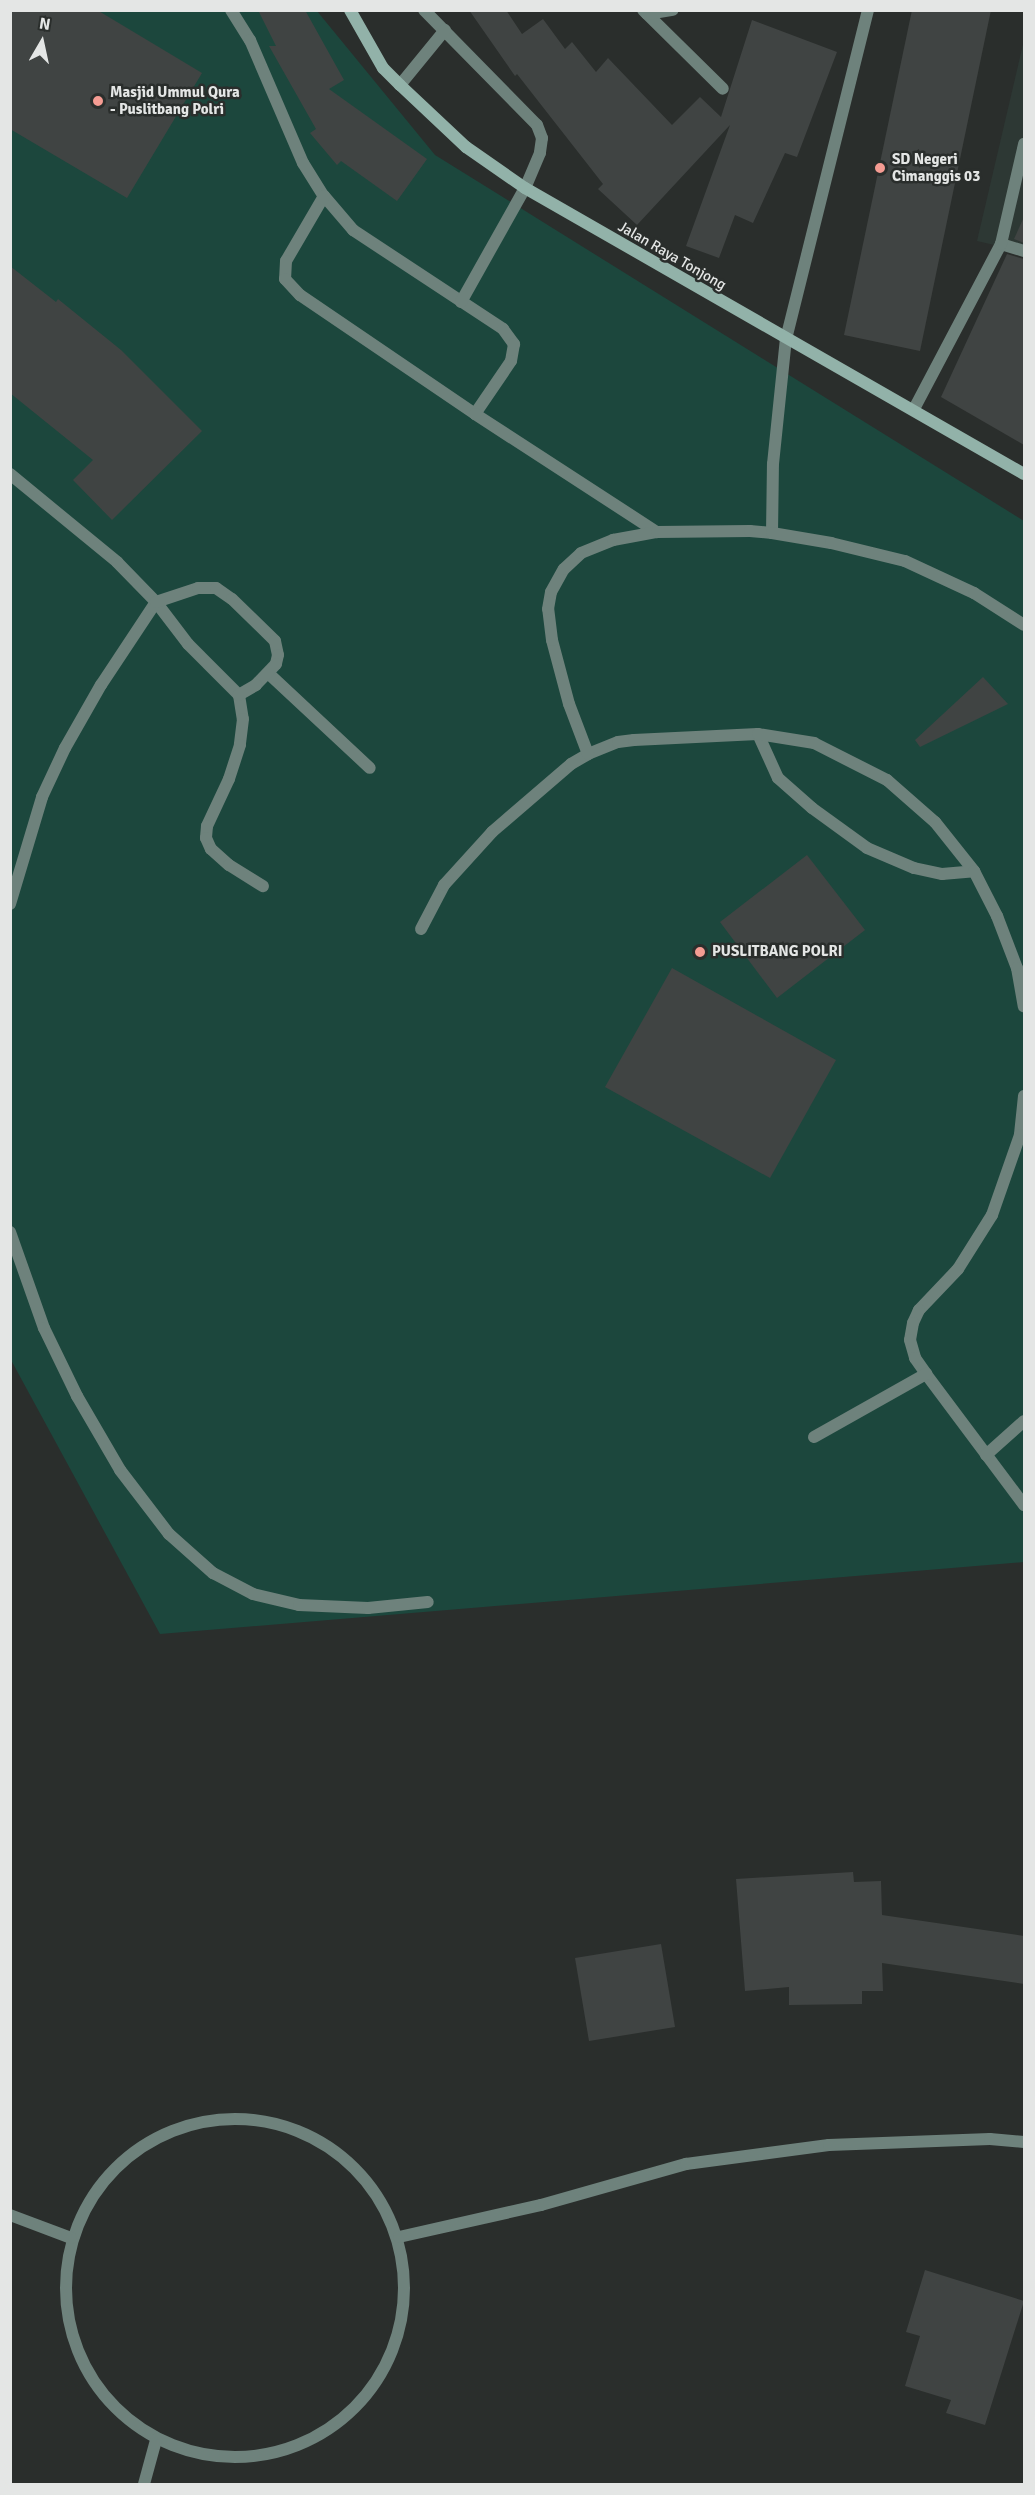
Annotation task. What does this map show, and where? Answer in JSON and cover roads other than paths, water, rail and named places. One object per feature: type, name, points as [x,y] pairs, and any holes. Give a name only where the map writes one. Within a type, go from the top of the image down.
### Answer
[{"type":"main road","name":"Jalan Raya Tonjong","points":[[350,10],[383,68],[399,85],[466,147],[525,188],[1024,474]]},
{"type":"street","points":[[231,10],[250,40],[303,162],[324,195],[354,230],[502,329],[514,344],[511,361],[475,414]]},
{"type":"street","points":[[424,10],[537,125],[542,138],[540,153],[525,188],[461,302]]},
{"type":"street","points":[[645,12],[673,10]]},
{"type":"street","points":[[772,533],[773,464],[786,339],[868,10]]},
{"type":"street","points":[[645,12],[723,89]]},
{"type":"street","points":[[399,85],[445,30]]},
{"type":"street","points":[[914,409],[1000,244],[1024,144]]},
{"type":"street","points":[[324,195],[286,261],[285,279],[300,295],[475,414],[657,532]]},
{"type":"street","points":[[1000,244],[1024,251]]},
{"type":"street","points":[[10,474],[117,562],[156,602],[188,644],[239,695],[243,718],[240,745],[229,779],[207,826],[206,838],[211,849],[229,865],[263,886]]},
{"type":"street","points":[[588,754],[569,704],[552,640],[549,609],[551,592],[564,569],[580,552],[613,540],[657,532],[772,533],[831,543],[905,561],[974,593],[1024,625]]},
{"type":"street","points":[[10,904],[42,797],[64,748],[156,602],[198,588],[216,588],[232,599],[275,641],[278,655],[268,673],[239,695]]},
{"type":"street","points":[[268,673],[370,768]]},
{"type":"street","points":[[758,734],[778,778],[812,808],[867,848],[914,868],[942,874],[974,871]]},
{"type":"street","points":[[421,929],[444,885],[492,832],[571,764],[588,754],[610,745],[634,740],[758,734],[814,743],[887,780],[935,822],[974,871],[997,916],[1017,968],[1024,1006]]},
{"type":"street","points":[[1024,1096],[1020,1135],[992,1215],[958,1269],[924,1304],[913,1323],[910,1340],[915,1358],[926,1374],[1024,1504]]},
{"type":"street","points":[[10,1232],[44,1328],[77,1395],[120,1470],[169,1534],[213,1573],[253,1594],[299,1605],[368,1608],[428,1602]]},
{"type":"street","points":[[814,1437],[926,1374]]},
{"type":"street","points":[[986,1455],[1024,1421]]},
{"type":"street","points":[[204,2121],[266,2121],[324,2142],[370,2183],[399,2237],[406,2303],[387,2367],[346,2419],[287,2451],[221,2458],[156,2439],[109,2404],[77,2354],[64,2296],[71,2238],[100,2183],[146,2143],[204,2121]]},
{"type":"street","points":[[399,2237],[541,2205],[686,2164],[829,2145],[990,2139],[1024,2142]]},
{"type":"street","points":[[10,2215],[71,2238]]},
{"type":"street","points":[[144,2484],[156,2439]]},
{"type":"place","name":"Masjid Ummul Qura - Puslitbang Polri","points":[[98,101]]},
{"type":"place","name":"SD Negeri Cimanggis 03","points":[[880,168]]},
{"type":"place","name":"PUSLITBANG POLRI","points":[[700,952]]}]
